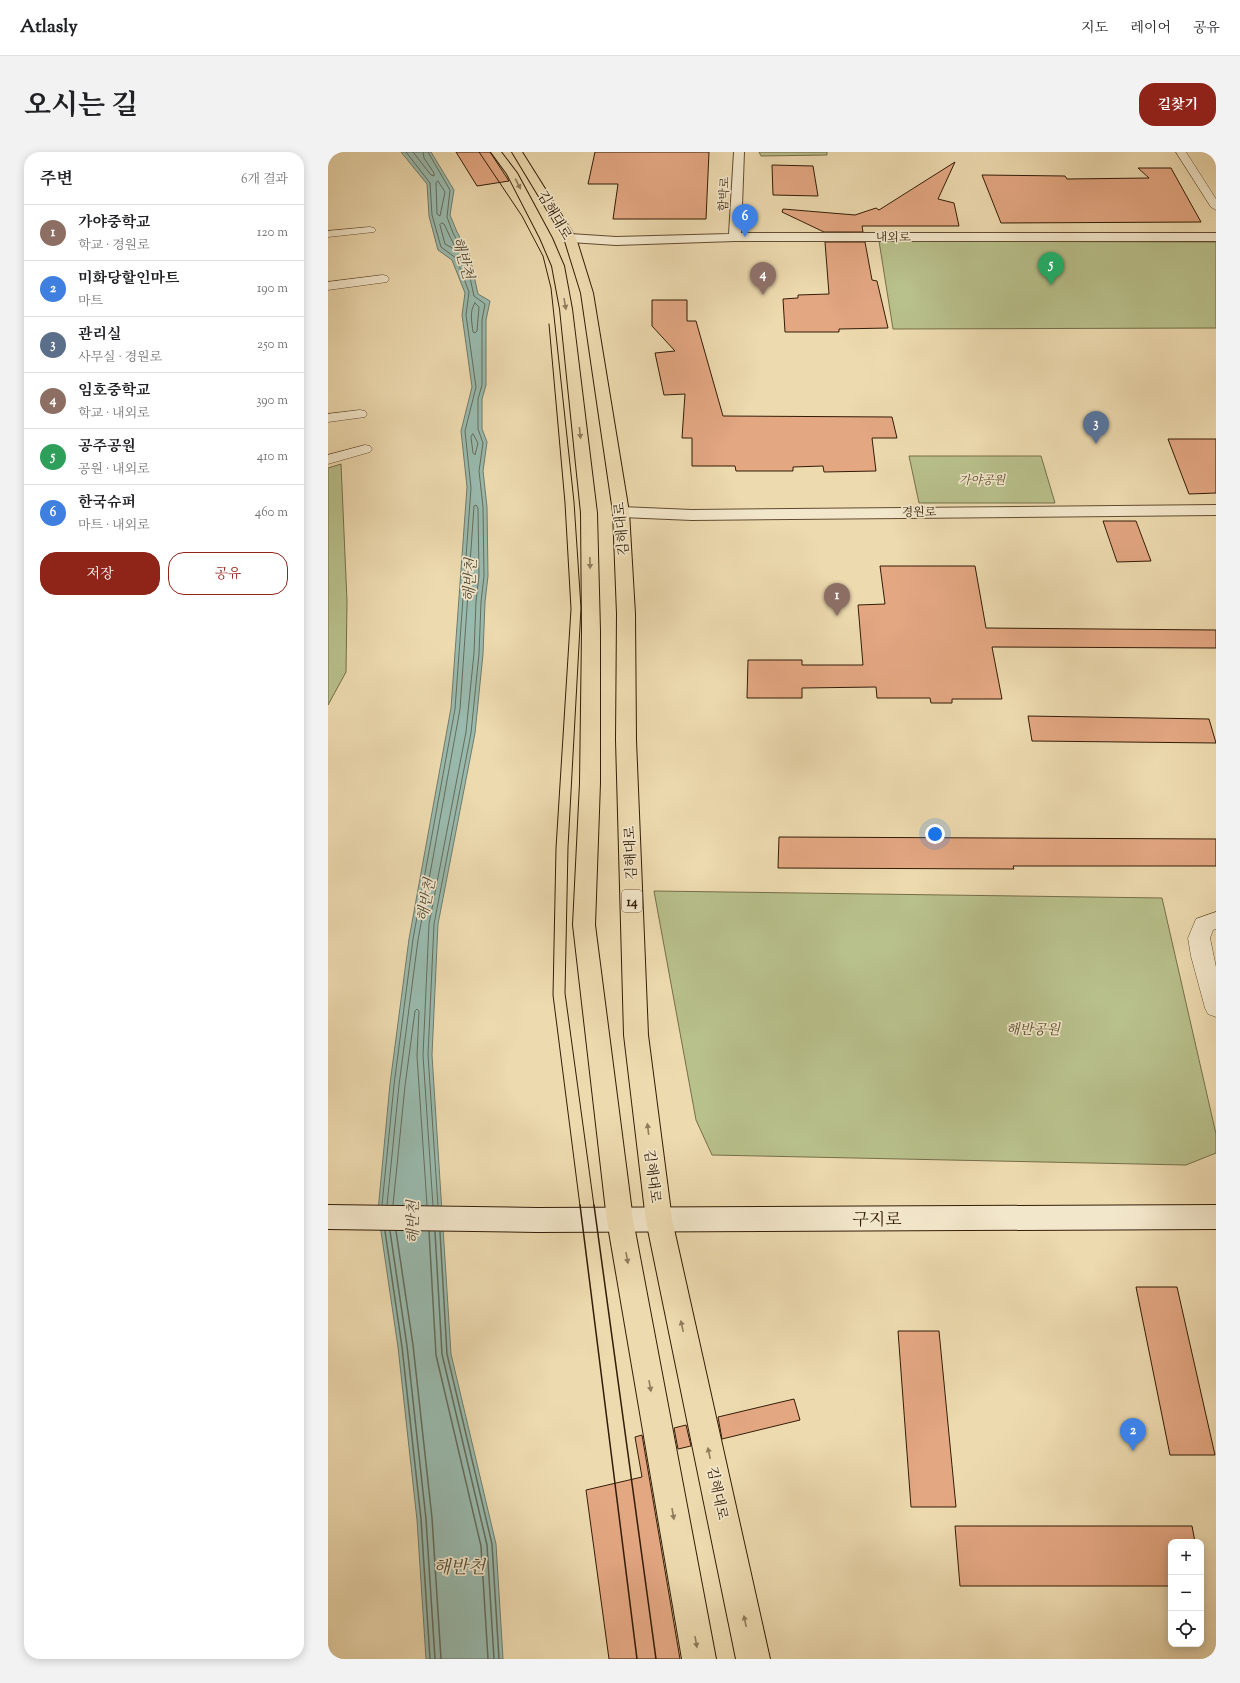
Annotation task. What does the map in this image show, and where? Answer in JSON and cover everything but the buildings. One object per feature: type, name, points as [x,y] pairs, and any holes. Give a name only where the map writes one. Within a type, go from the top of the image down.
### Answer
[{"type":"main road","name":"김해대로","points":[[496,152],[512,173],[546,238],[558,266],[566,309],[589,513],[591,631],[590,783],[584,925],[620,1220],[699,1659]]},
{"type":"main road","name":"김해대로","points":[[517,152],[570,238],[587,293],[621,512],[626,614],[626,740],[636,1035],[659,1220],[753,1659]]},
{"type":"street","name":"함박로","points":[[734,237],[739,152]]},
{"type":"street","points":[[1181,152],[1216,208]]},
{"type":"street","points":[[328,234],[370,230]]},
{"type":"street","name":"내외로","points":[[570,238],[616,241],[734,237],[1216,238]]},
{"type":"street","points":[[328,286],[384,279]]},
{"type":"street","points":[[328,418],[360,414]]},
{"type":"street","points":[[328,460],[365,449]]},
{"type":"street","name":"경원로","points":[[621,512],[692,515],[1216,510]]},
{"type":"street","points":[[1216,920],[1204,925],[1199,938],[1202,956],[1216,1008]]},
{"type":"street","name":"구지로","points":[[328,1217],[537,1220],[1216,1217]]},
{"type":"green space","points":[[759,152],[827,152],[827,155],[761,156]]},
{"type":"green space","points":[[879,241],[1216,242],[1216,328],[893,329]]},
{"type":"green space","name":"가야공원","points":[[909,456],[1041,456],[1055,503],[919,503]]},
{"type":"green space","points":[[341,464],[347,601],[346,672],[328,705],[328,468]]},
{"type":"green space","name":"해반공원","points":[[654,891],[1162,898],[1216,1134],[1216,1153],[1186,1165],[712,1155],[696,1120]]},
{"type":"water","name":"해반천","points":[[401,152],[431,152],[454,190],[450,215],[457,232],[469,253],[478,294],[490,301],[486,320],[486,385],[482,399],[482,429],[487,442],[483,471],[487,507],[488,576],[485,602],[483,654],[475,733],[438,924],[432,1055],[451,1354],[496,1544],[503,1659],[426,1659],[417,1520],[398,1347],[378,1211],[390,1084],[409,939],[451,708],[467,487],[461,431],[472,387],[462,315],[465,293],[452,260],[438,250],[429,216],[427,184]]},
{"type":"tram line","points":[[479,152],[522,216],[543,256],[551,288],[574,502],[581,608],[568,847],[565,993],[594,1206]]},
{"type":"tram line","points":[[549,324],[565,503],[571,609],[556,848],[553,995],[580,1206]]},
{"type":"tram line","points":[[580,1205],[637,1659]]},
{"type":"tram line","points":[[594,1205],[656,1659]]},
{"type":"place","name":"한국슈퍼","points":[[745,237]]},
{"type":"place","name":"공주공원","points":[[1051,285]]},
{"type":"place","name":"임호중학교","points":[[763,295]]},
{"type":"place","name":"관리실","points":[[1096,444]]},
{"type":"place","name":"가야중학교","points":[[837,616]]},
{"type":"place","name":"미화당할인마트","points":[[1133,1451]]}]
